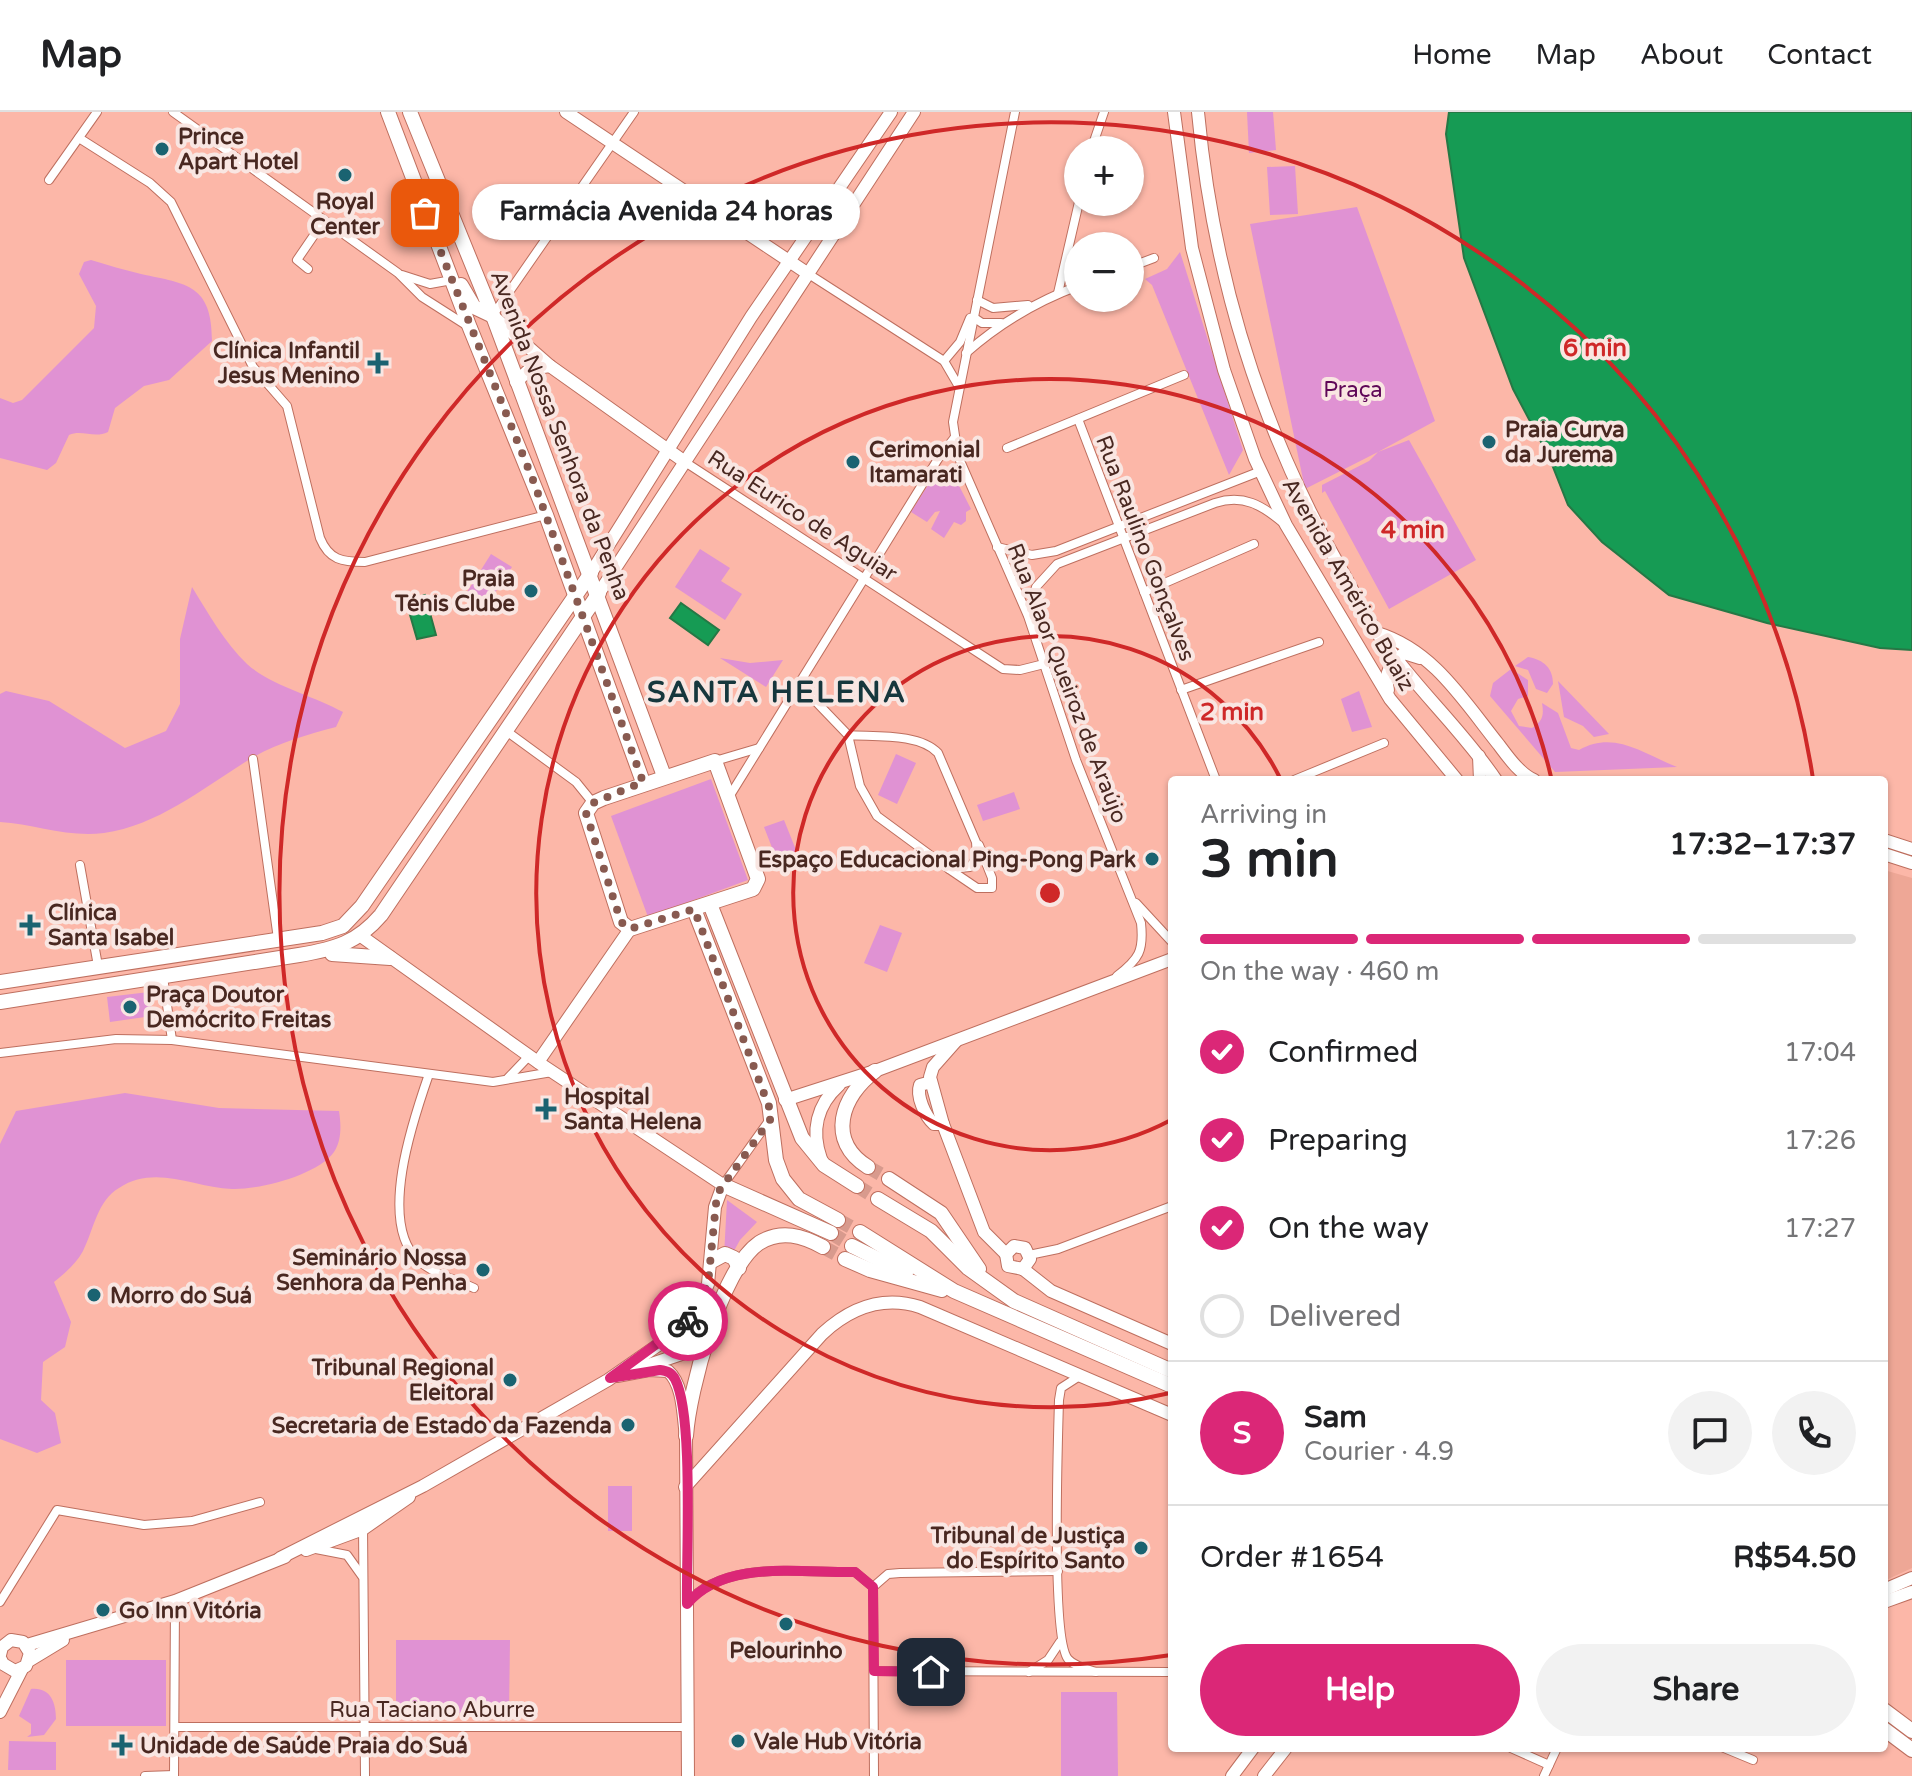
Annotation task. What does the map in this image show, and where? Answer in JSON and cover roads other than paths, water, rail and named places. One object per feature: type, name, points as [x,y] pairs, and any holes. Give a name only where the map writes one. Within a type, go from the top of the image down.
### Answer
[{"type":"main road","name":"Avenida Nossa Senhora da Penha","points":[[388,112],[584,614],[643,782]]},
{"type":"main road","name":"Avenida Nossa Senhora da Penha","points":[[410,112],[493,316],[599,593],[664,776]]},
{"type":"main road","points":[[566,112],[807,273]]},
{"type":"main road","points":[[0,982],[333,930],[350,920],[591,573],[789,260],[891,112]]},
{"type":"main road","points":[[0,1002],[299,955],[336,948],[361,936],[381,915],[599,593],[914,112]]},
{"type":"main road","name":"Avenida Américo Buaiz","points":[[1174,112],[1192,248],[1224,370],[1261,471],[1286,525],[1390,699],[1454,776]]},
{"type":"main road","name":"Avenida Américo Buaiz","points":[[1198,112],[1204,185],[1222,277],[1275,440],[1317,528],[1377,633],[1493,776]]},
{"type":"main road","points":[[436,239],[474,307],[493,316]]},
{"type":"main road","name":"Rua Eurico de Aguiar","points":[[493,316],[550,366],[685,462]]},
{"type":"main road","points":[[516,382],[530,369],[550,366]]},
{"type":"main road","points":[[1261,471],[1275,468],[1281,471],[1317,528]]},
{"type":"main road","points":[[1377,633],[1402,641],[1436,667],[1508,756],[1530,776]]},
{"type":"main road","points":[[1390,699],[1385,677],[1397,659],[1411,653],[1436,667]]},
{"type":"main road","points":[[1479,756],[1480,776]]},
{"type":"main road","points":[[534,1059],[555,1042],[630,929],[753,889],[758,879],[715,761],[643,782],[593,803],[586,813],[621,922],[630,929]]},
{"type":"main road","points":[[1888,841],[1912,849]]},
{"type":"main road","points":[[1888,855],[1912,863]]},
{"type":"main road","points":[[710,904],[802,1138],[824,1165],[857,1186]]},
{"type":"main road","points":[[362,906],[356,927],[361,936],[552,1072],[723,1185],[831,1233]]},
{"type":"main road","points":[[694,909],[772,1117],[776,1160],[787,1186],[831,1233]]},
{"type":"main road","points":[[299,955],[361,954],[390,958]]},
{"type":"main road","points":[[762,1087],[773,1099],[785,1100],[843,1082],[1168,961]]},
{"type":"main road","points":[[959,1038],[933,1067],[931,1082],[943,1124],[984,1232],[1006,1254],[1006,1262],[1012,1268],[1023,1269],[1051,1291],[1168,1342]]},
{"type":"main road","points":[[868,1167],[846,1147],[841,1124],[850,1098],[875,1071]]},
{"type":"main road","points":[[824,1165],[818,1149],[816,1124],[825,1100],[843,1082]]},
{"type":"main road","points":[[889,1179],[925,1199],[941,1213],[974,1263],[1000,1293]]},
{"type":"main road","points":[[280,1558],[362,1514],[423,1486],[610,1378],[672,1336],[689,1321],[703,1298],[712,1261],[715,1207],[723,1185]]},
{"type":"main road","points":[[878,1199],[931,1231],[968,1268],[1053,1328],[1168,1384]]},
{"type":"main road","points":[[860,1232],[939,1282],[973,1299]]},
{"type":"main road","points":[[688,1776],[685,1487],[690,1395],[705,1346],[739,1268],[753,1248],[774,1237],[831,1233]]},
{"type":"main road","points":[[1006,1254],[1018,1246],[1029,1255],[1023,1269]]},
{"type":"main road","points":[[849,1252],[1168,1370]]},
{"type":"main road","points":[[712,1261],[728,1255],[739,1268]]},
{"type":"main road","points":[[685,1487],[822,1334],[842,1317],[865,1306],[893,1302],[920,1307],[1168,1413]]},
{"type":"main road","points":[[610,1378],[705,1346]]},
{"type":"main road","points":[[610,1378],[649,1370],[668,1371],[676,1381],[686,1436]]},
{"type":"main road","points":[[77,1633],[26,1664],[9,1670],[0,1656],[6,1639],[27,1645],[77,1633],[175,1601],[280,1558],[363,1529],[423,1486]]},
{"type":"main road","points":[[1888,1588],[1912,1578]]},
{"type":"main road","points":[[1888,1601],[1912,1592]]},
{"type":"main road","points":[[0,1712],[26,1664],[27,1645]]},
{"type":"main road","points":[[1888,1713],[1912,1731]]},
{"type":"main road","points":[[1888,1732],[1912,1750]]},
{"type":"main road","points":[[1232,1776],[1250,1752]]},
{"type":"main road","points":[[1264,1776],[1283,1752]]},
{"type":"street","points":[[49,180],[97,112]]},
{"type":"street","points":[[173,112],[398,273],[422,297],[470,328]]},
{"type":"street","points":[[493,316],[634,112]]},
{"type":"street","points":[[944,361],[960,342],[973,317],[1015,112]]},
{"type":"street","points":[[1096,136],[1104,112]]},
{"type":"street","points":[[79,138],[150,183],[171,202],[253,367],[287,406],[325,551],[334,558],[365,562],[546,515]]},
{"type":"street","points":[[1058,293],[1076,216]]},
{"type":"street","points":[[308,269],[297,260],[323,222]]},
{"type":"street","points":[[1144,262],[1154,258]]},
{"type":"street","points":[[398,273],[430,284],[452,280]]},
{"type":"street","points":[[807,273],[944,361],[958,386]]},
{"type":"street","points":[[422,297],[429,293],[430,284]]},
{"type":"street","points":[[965,353],[1002,323],[1064,291]]},
{"type":"street","points":[[977,300],[993,308],[1033,305]]},
{"type":"street","points":[[973,317],[1002,323]]},
{"type":"street","name":"Rua Alaor Queiroz de Araújo","points":[[973,317],[953,422],[958,456],[1028,616],[1076,760],[1141,923],[1144,944],[1140,956],[1107,984]]},
{"type":"street","points":[[1007,448],[1184,375]]},
{"type":"street","name":"Rua Raulino Gonçalves","points":[[1078,419],[1214,776]]},
{"type":"street","points":[[729,797],[938,459],[955,437]]},
{"type":"street","name":"Rua Eurico de Aguiar","points":[[685,462],[1003,669],[1020,670],[1044,664]]},
{"type":"street","points":[[997,547],[1032,555],[1056,551],[1261,471]]},
{"type":"street","points":[[1028,616],[1036,587],[1057,564],[1228,499],[1265,507],[1286,525]]},
{"type":"street","points":[[1144,592],[1254,544]]},
{"type":"street","points":[[1181,690],[1319,642]]},
{"type":"street","points":[[799,684],[848,735],[866,801],[877,816],[977,888],[992,888],[992,878],[938,753],[930,744],[848,735]]},
{"type":"street","points":[[505,730],[576,782],[593,803]]},
{"type":"street","points":[[1304,776],[1384,743]]},
{"type":"street","points":[[715,761],[760,747]]},
{"type":"street","points":[[253,759],[278,939]]},
{"type":"street","points":[[949,869],[965,870],[974,862],[978,851],[972,832]]},
{"type":"street","points":[[80,865],[98,966]]},
{"type":"street","name":"Rua Alaor Queiroz de Araújo","points":[[1133,900],[1168,938]]},
{"type":"street","points":[[163,977],[172,1040]]},
{"type":"street","points":[[0,1053],[116,1039],[172,1040],[498,1082],[552,1072]]},
{"type":"street","points":[[498,1082],[534,1059]]},
{"type":"street","points":[[429,1074],[398,1199],[401,1233],[419,1262],[474,1288]]},
{"type":"street","points":[[723,1185],[772,1117]]},
{"type":"street","points":[[1029,1255],[1058,1249],[1168,1208]]},
{"type":"street","points":[[1078,1377],[1061,1388],[1059,1400],[1060,1642],[1068,1659],[1096,1672]]},
{"type":"street","points":[[0,1602],[57,1510],[144,1525],[192,1521],[260,1502]]},
{"type":"street","points":[[362,1514],[365,1776]]},
{"type":"street","points":[[308,1549],[347,1555],[355,1561],[364,1580]]},
{"type":"street","points":[[873,1587],[888,1574],[1058,1571]]},
{"type":"street","points":[[687,1604],[701,1587],[728,1576],[855,1572],[873,1587],[874,1776]]},
{"type":"street","points":[[145,1776],[174,1776],[175,1601]]},
{"type":"street","points":[[1028,1673],[1048,1660],[1060,1642]]},
{"type":"street","points":[[874,1671],[1168,1672]]},
{"type":"street","name":"Rua Taciano Aburre","points":[[175,1727],[688,1727]]},
{"type":"street","points":[[1520,1752],[1549,1765]]},
{"type":"street","points":[[1544,1776],[1555,1752]]},
{"type":"street","points":[[1734,1752],[1753,1760]]},
{"type":"tunnel","points":[[868,1167],[889,1179]]},
{"type":"tunnel","points":[[857,1186],[878,1199]]},
{"type":"tunnel","points":[[838,1220],[860,1232]]},
{"type":"tunnel","points":[[831,1233],[852,1246]]},
{"type":"tunnel","points":[[823,1247],[845,1259]]},
{"type":"place","name":"Prince Apart Hotel","points":[[162,149]]},
{"type":"place","name":"Royal Center","points":[[345,175]]},
{"type":"place","name":"Farmácia Avenida 24 horas","points":[[425,213]]},
{"type":"place","name":"Clínica Infantil Jesus Menino","points":[[378,363]]},
{"type":"place","name":"Praia Curva da Jurema","points":[[1489,442]]},
{"type":"place","name":"Cerimonial Itamarati","points":[[853,462]]},
{"type":"place","name":"Praia Ténis Clube","points":[[531,591]]},
{"type":"place","name":"Espaço Educacional Ping-Pong Park","points":[[1152,859]]},
{"type":"place","name":"Clínica Santa Isabel","points":[[30,925]]},
{"type":"place","name":"Praça Doutor Demócrito Freitas","points":[[130,1007]]},
{"type":"place","name":"Hospital Santa Helena","points":[[546,1109]]},
{"type":"place","name":"Seminário Nossa Senhora da Penha","points":[[483,1270]]},
{"type":"place","name":"Morro do Suá","points":[[94,1295]]},
{"type":"place","name":"Tribunal Regional Eleitoral","points":[[510,1380]]},
{"type":"place","name":"Secretaria de Estado da Fazenda","points":[[628,1425]]},
{"type":"place","name":"Tribunal de Justiça do Espírito Santo","points":[[1141,1548]]},
{"type":"place","name":"Go Inn Vitória","points":[[103,1610]]},
{"type":"place","name":"Pelourinho","points":[[786,1624]]},
{"type":"place","name":"Vale Hub Vitória","points":[[738,1741]]},
{"type":"place","name":"Unidade de Saúde Praia do Suá","points":[[122,1745]]},
{"type":"district","name":"SANTA HELENA","points":[[777,692]]},
{"type":"park label","name":"Praça","points":[[1353,389]]}]
